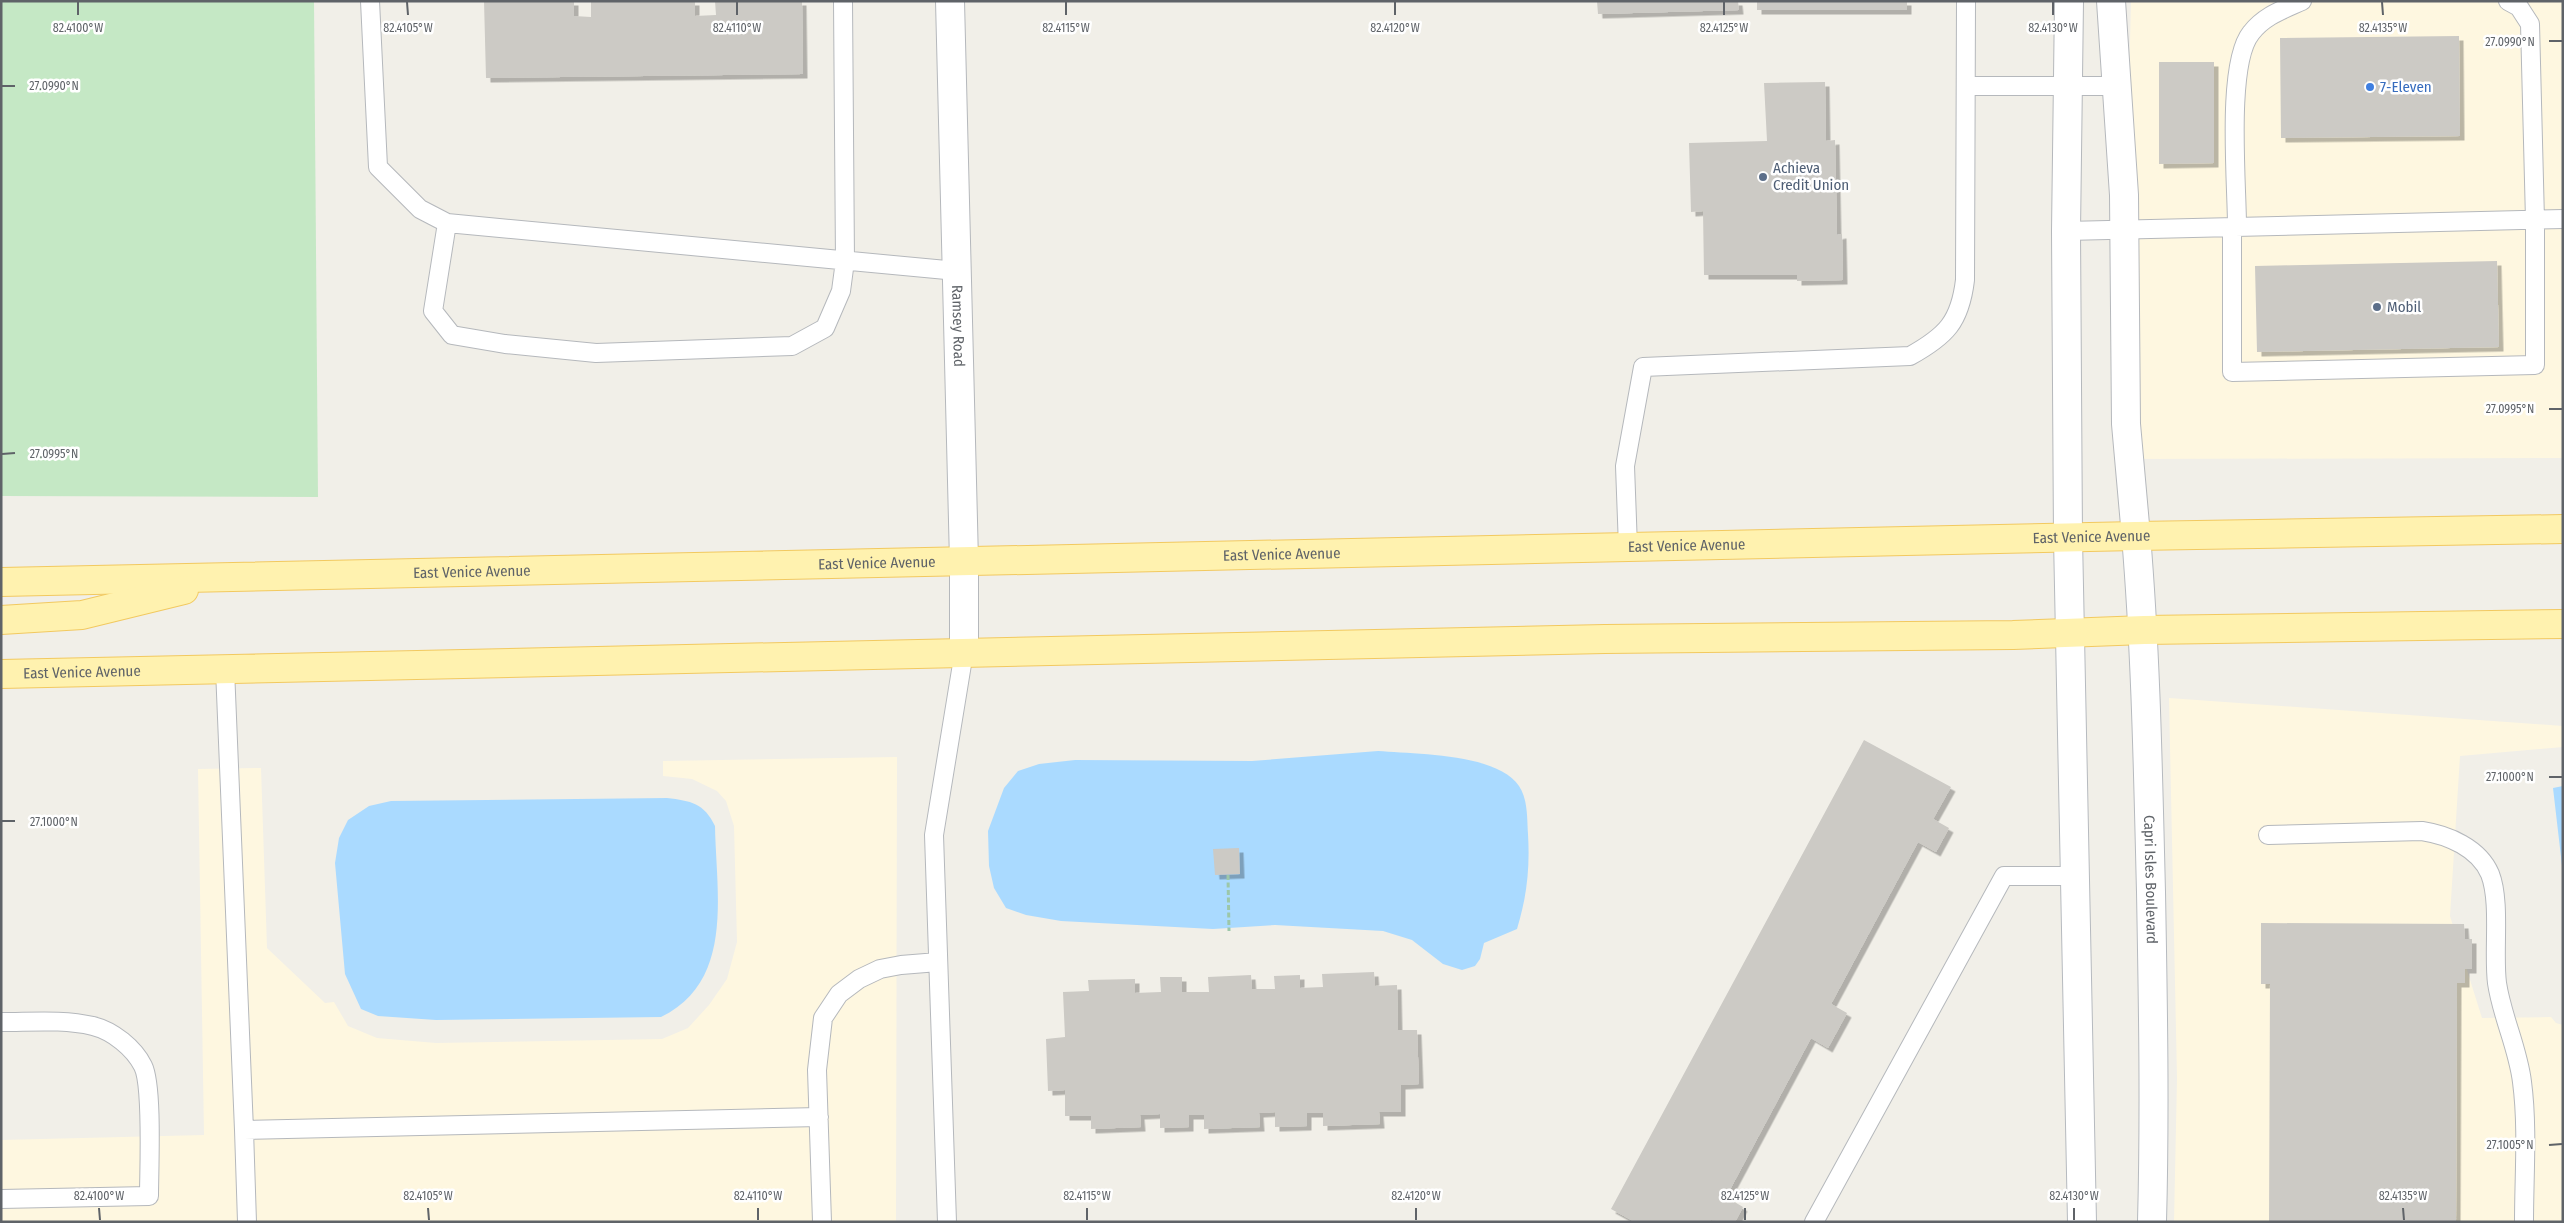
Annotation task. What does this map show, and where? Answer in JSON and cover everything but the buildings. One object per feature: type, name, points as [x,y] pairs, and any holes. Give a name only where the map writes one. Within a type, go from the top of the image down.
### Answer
[{"type":"main road","name":"East Venice Avenue","points":[[1,582],[2136,536],[2563,530]]},
{"type":"main road","points":[[1,620],[82,615],[234,578]]},
{"type":"main road","name":"East Venice Avenue","points":[[1,674],[1606,639],[2070,634],[2144,630],[2563,624]]},
{"type":"street","name":"Ramsey Road","points":[[950,1],[964,561],[964,652]]},
{"type":"street","points":[[2069,1],[2066,232],[2068,538],[2082,1222]]},
{"type":"street","name":"Capri Isles Boulevard","points":[[2111,1],[2124,195],[2126,424],[2144,630],[2154,1069],[2152,1222]]},
{"type":"lane","points":[[370,1],[378,167],[420,209],[448,223],[956,271]]},
{"type":"lane","points":[[448,223],[433,311],[452,335],[505,344],[596,354],[792,346],[824,328],[841,291],[845,261],[843,1]]},
{"type":"lane","points":[[1628,547],[1626,466],[1643,367],[1910,356],[1934,343],[1950,325],[1962,305],[1964,280],[1966,1]]},
{"type":"lane","points":[[2302,1],[2264,18],[2249,35],[2244,48],[2236,100],[2232,372],[2535,365],[2535,220],[2530,24],[2519,7],[2508,1]]},
{"type":"lane","points":[[1966,86],[2117,86]]},
{"type":"lane","points":[[2066,232],[2234,226],[2563,219]]},
{"type":"lane","points":[[947,1222],[934,834],[964,652]]},
{"type":"lane","points":[[225,669],[246,1222]]},
{"type":"lane","points":[[2268,835],[2422,831],[2440,834],[2458,842],[2478,856],[2490,874],[2494,891],[2497,982],[2504,1018],[2522,1081],[2524,1222]]},
{"type":"lane","points":[[1814,1222],[2004,876],[2075,876]]},
{"type":"lane","points":[[822,1222],[819,1044],[823,1018],[840,994],[859,979],[880,969],[901,964],[938,962]]},
{"type":"lane","points":[[1,1022],[60,1021],[94,1026],[115,1036],[132,1050],[144,1067],[148,1085],[149,1196],[1,1199]]},
{"type":"lane","points":[[244,1130],[819,1117]]},
{"type":"path","points":[[1228,875],[1229,931]]},
{"type":"shaded area","points":[[2131,1],[2563,1],[2563,458],[2120,459]]},
{"type":"shaded area","points":[[2169,698],[2563,726],[2563,747],[2460,756],[2450,916],[2482,1018],[2551,1017],[2556,1023],[2563,1025],[2563,1222],[2174,1222],[2177,1078]]},
{"type":"shaded area","points":[[897,757],[896,1222],[1,1222],[1,1140],[204,1135],[198,769],[261,768],[267,948],[325,1003],[334,1002],[348,1026],[377,1038],[436,1043],[662,1039],[688,1028],[709,1005],[727,979],[737,942],[734,826],[726,801],[717,791],[692,779],[663,776],[663,761]]},
{"type":"green space","points":[[1,1],[314,1],[318,497],[1,496]]},
{"type":"water","points":[[1378,751],[1454,757],[1474,761],[1493,767],[1508,775],[1522,791],[1526,809],[1529,859],[1527,882],[1517,929],[1484,943],[1480,959],[1475,966],[1462,970],[1443,964],[1412,940],[1383,931],[1275,925],[1213,929],[1061,921],[1026,915],[1006,908],[994,888],[989,866],[988,831],[1004,788],[1018,771],[1039,764],[1075,760],[1252,761]]},
{"type":"water","points":[[2563,786],[2563,874],[2553,788]]},
{"type":"water","points":[[667,798],[696,804],[706,812],[715,826],[718,906],[716,933],[711,958],[701,981],[685,1001],[661,1017],[436,1020],[378,1016],[361,1009],[345,974],[335,863],[339,838],[348,820],[369,806],[391,801]]},
{"type":"place","name":"7-Eleven","points":[[2370,87]]},
{"type":"place","name":"Achieva Credit Union","points":[[1763,177]]},
{"type":"place","name":"Mobil","points":[[2377,307]]}]
